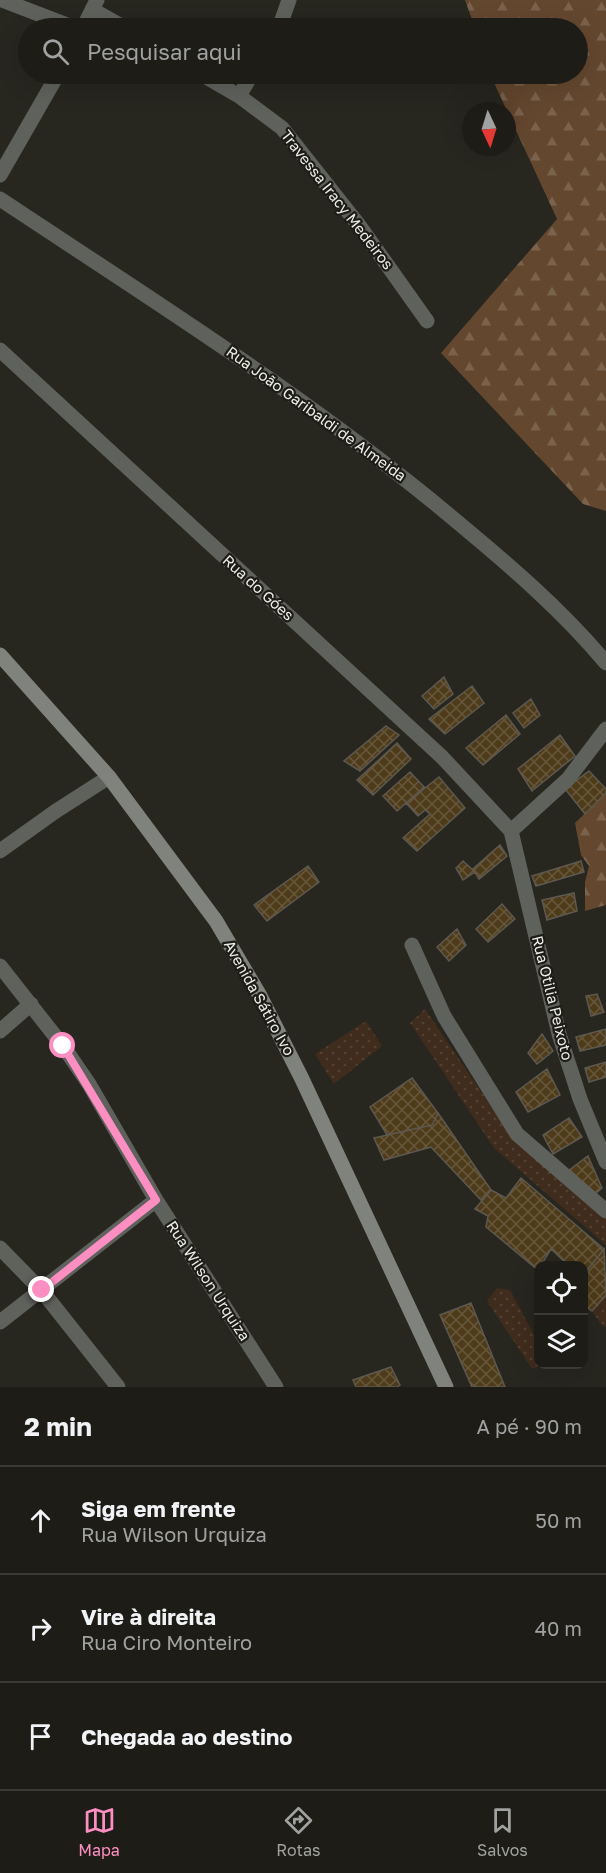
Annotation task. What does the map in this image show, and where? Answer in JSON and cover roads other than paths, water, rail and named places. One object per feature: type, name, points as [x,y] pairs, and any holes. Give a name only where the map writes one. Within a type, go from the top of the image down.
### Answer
[{"type":"main road","name":"Avenida Sátiro Ivo","points":[[0,655],[109,777],[216,921],[259,994],[302,1079],[446,1387]]},
{"type":"street","points":[[2,0],[49,18]]},
{"type":"street","points":[[283,18],[289,0]]},
{"type":"street","points":[[95,5],[112,18]]},
{"type":"street","points":[[0,175],[52,84]]},
{"type":"street","name":"Travessa Iracy Medeiros","points":[[218,84],[239,96],[282,128],[361,228],[428,321]]},
{"type":"street","points":[[239,96],[246,84]]},
{"type":"street","name":"Rua João Garibaldi de Almeida","points":[[0,199],[294,394],[390,465],[512,567],[585,638],[606,663]]},
{"type":"street","name":"Rua do Góes","points":[[0,350],[442,757],[511,831]]},
{"type":"street","points":[[511,831],[568,778],[606,729]]},
{"type":"street","points":[[0,851],[109,777]]},
{"type":"street","name":"Rua Otilia Peixoto","points":[[511,831],[559,1034],[580,1099],[606,1162]]},
{"type":"street","points":[[412,945],[444,1016],[517,1134],[606,1211]]},
{"type":"street","name":"Rua Wilson Urquiza","points":[[0,966],[31,1004],[89,1084],[156,1200],[276,1387]]},
{"type":"street","points":[[0,1031],[31,1004]]},
{"type":"street","points":[[0,1322],[156,1200]]},
{"type":"street","points":[[0,1248],[42,1290],[118,1387]]}]
